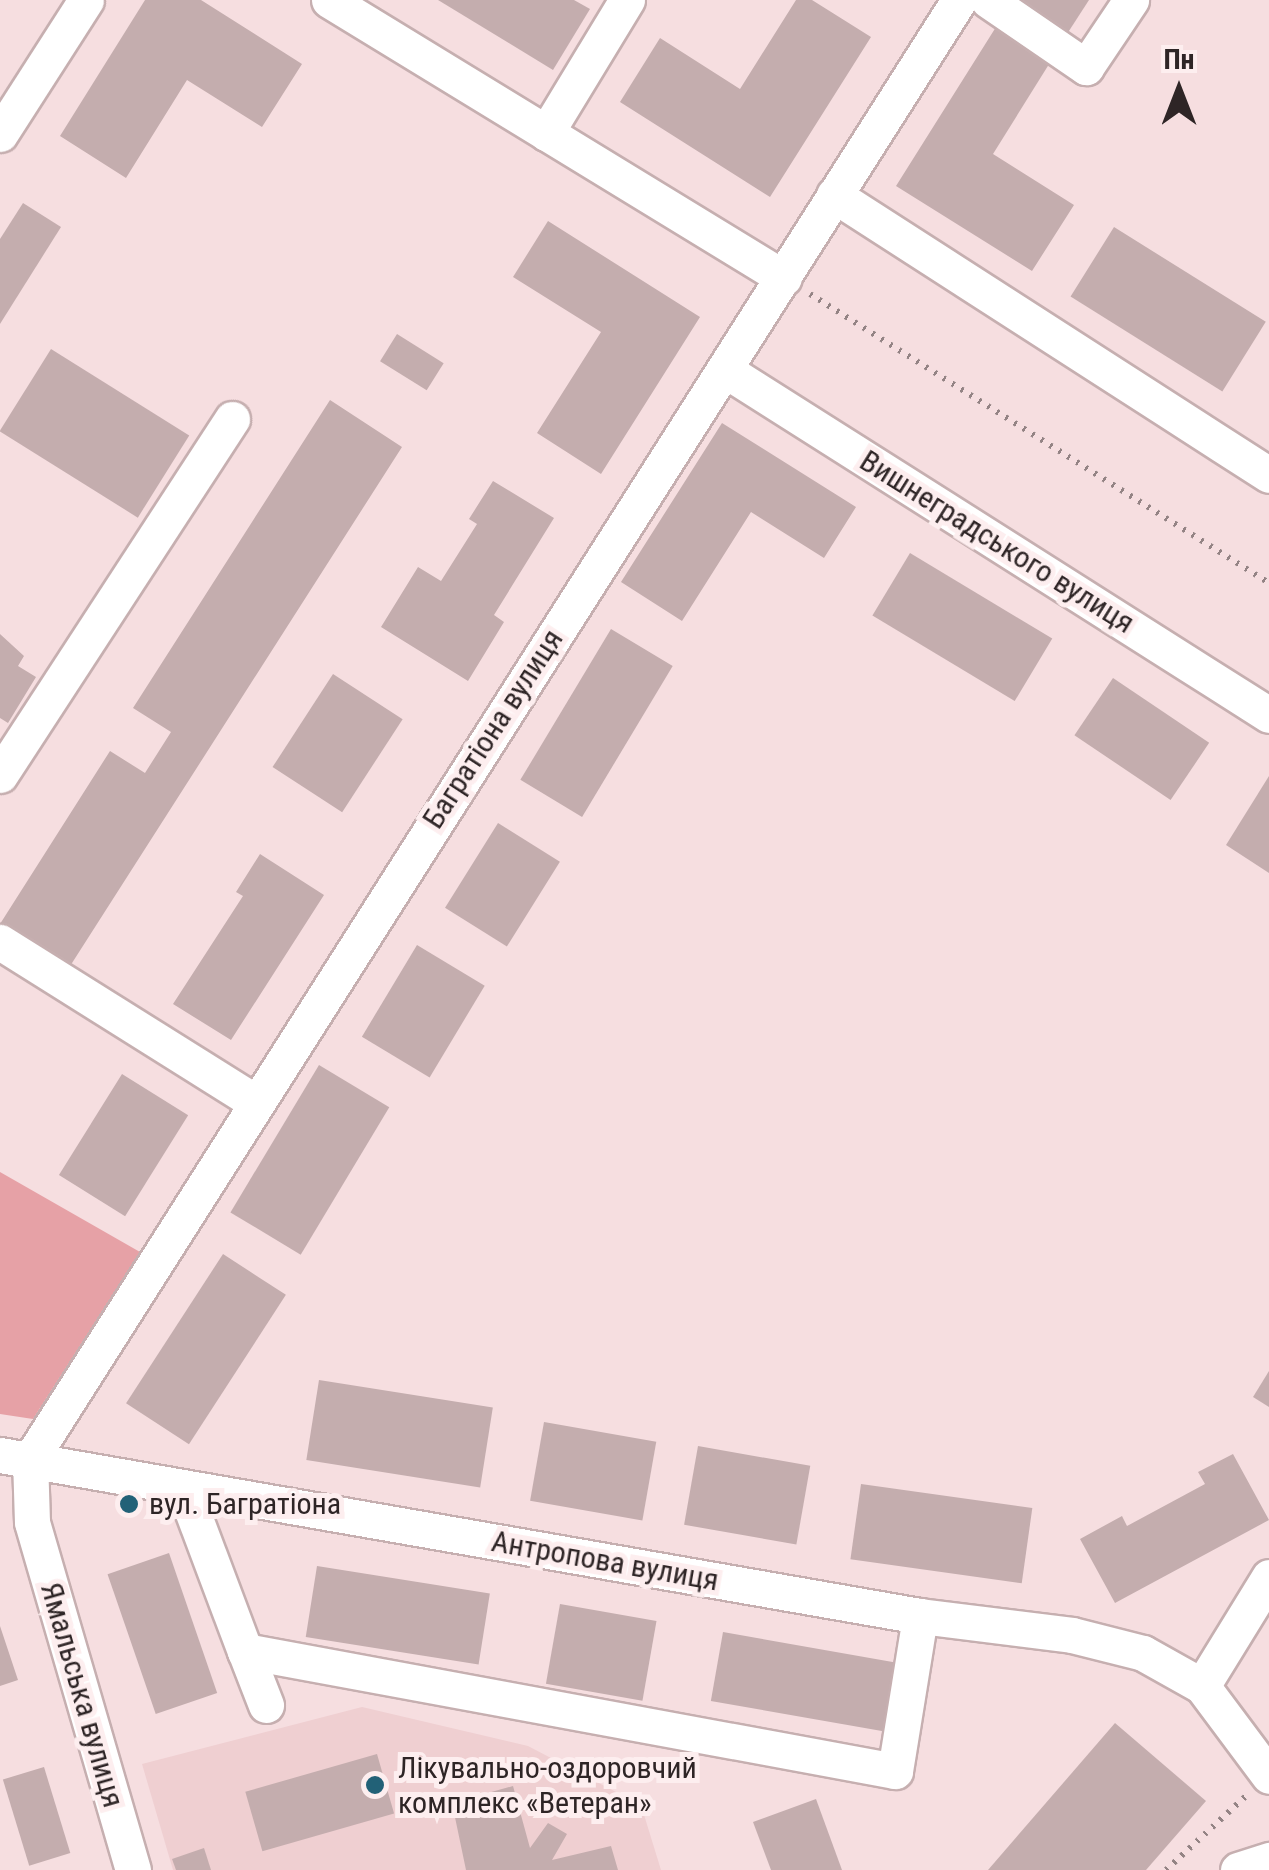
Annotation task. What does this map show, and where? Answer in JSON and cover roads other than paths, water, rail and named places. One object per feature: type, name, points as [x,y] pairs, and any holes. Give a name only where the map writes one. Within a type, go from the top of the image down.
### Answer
[{"type":"street","points":[[0,134],[86,0]]},
{"type":"street","points":[[329,0],[784,278]]},
{"type":"street","points":[[546,132],[627,0]]},
{"type":"street","name":"Багратіона вулиця","points":[[15,1457],[253,1101],[959,0]]},
{"type":"street","points":[[988,0],[1086,67],[1131,0]]},
{"type":"street","points":[[834,195],[1269,475]]},
{"type":"street","name":"Вишнеградського вулиця","points":[[725,370],[1269,714]]},
{"type":"street","points":[[0,775],[232,419]]},
{"type":"street","points":[[0,942],[253,1101]]},
{"type":"street","name":"Антропова вулиця","points":[[15,1457],[920,1616],[1090,1640],[1143,1653],[1202,1686],[1269,1775]]},
{"type":"street","name":"Ямальська вулиця","points":[[15,1457],[16,1528],[130,1869]]},
{"type":"street","points":[[184,1489],[266,1706]]},
{"type":"street","points":[[1202,1686],[1269,1577]]},
{"type":"street","points":[[244,1650],[895,1771],[920,1616]]},
{"type":"street","points":[[1238,1870],[1269,1860]]},
{"type":"place","name":"вул. Багратіона","points":[[129,1504]]},
{"type":"place","name":"Лікувально-оздоровчий комплекс «Ветеран»","points":[[375,1785]]}]
